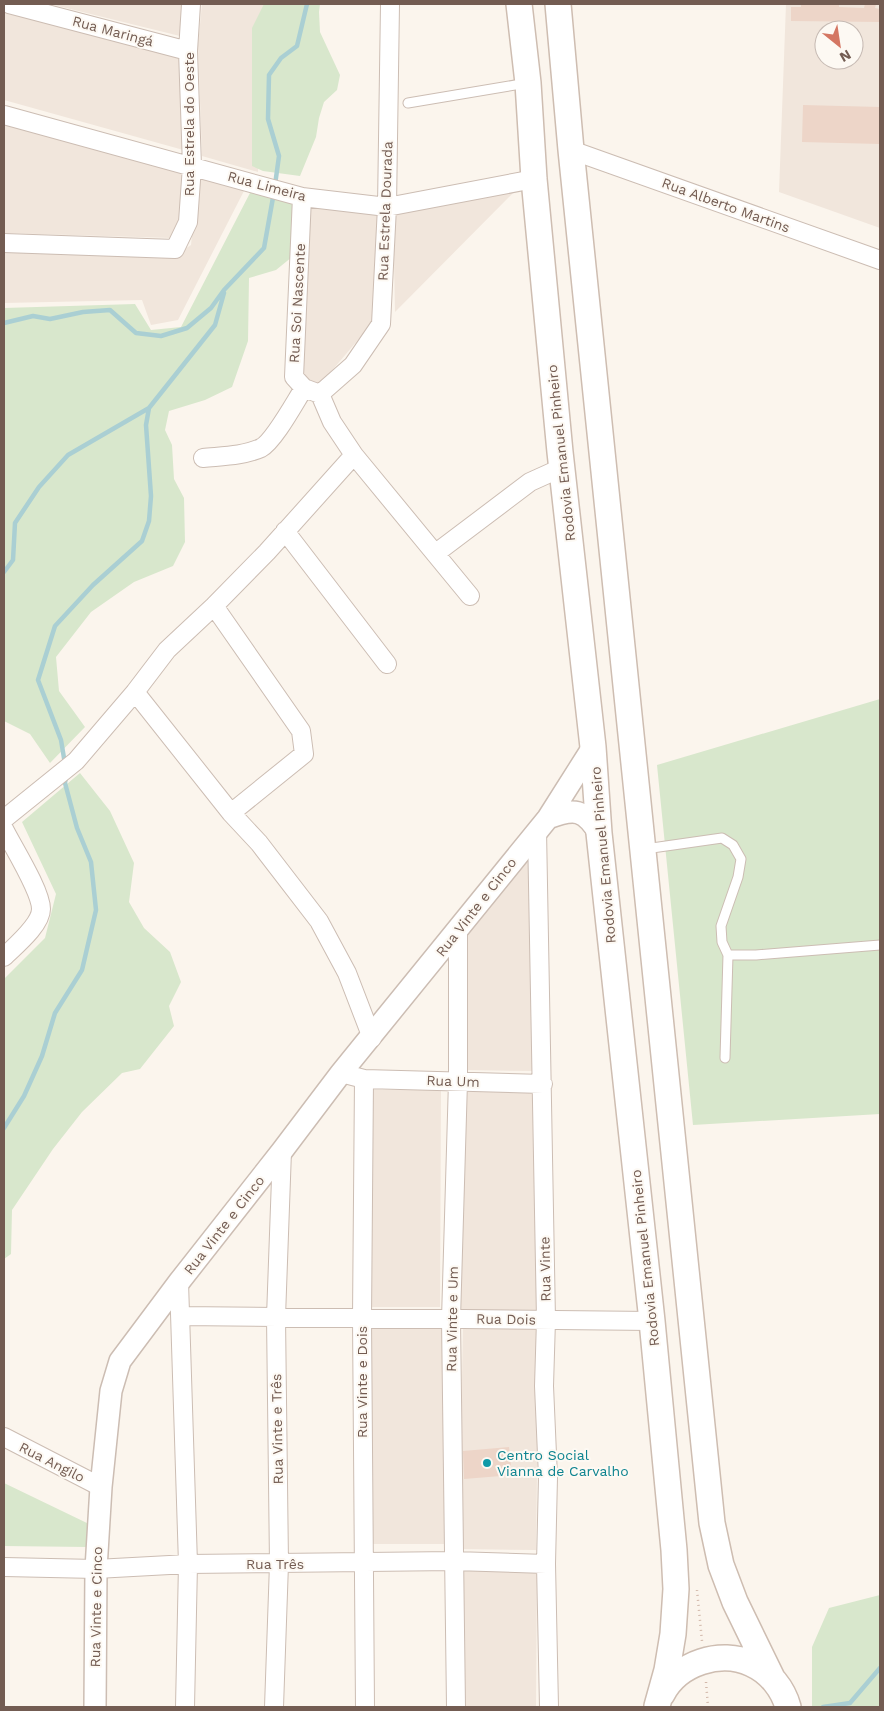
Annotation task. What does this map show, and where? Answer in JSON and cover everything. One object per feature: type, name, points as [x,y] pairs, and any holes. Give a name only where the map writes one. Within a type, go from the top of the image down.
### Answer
[{"type":"main road","name":"Rodovia Emanuel Pinheiro","points":[[519,4],[528,83],[534,179],[562,468],[593,748],[599,833],[652,1320],[674,1550],[676,1590],[671,1645],[667,1670],[657,1706]]},
{"type":"main road","points":[[558,4],[571,150],[712,1523],[721,1565],[734,1602],[772,1678],[785,1696],[788,1707]]},
{"type":"main road","points":[[657,1706],[664,1690],[675,1677],[688,1667],[704,1660],[728,1658],[752,1664],[772,1678]]},
{"type":"street","name":"Rua Maringá","points":[[9,4],[188,51]]},
{"type":"street","name":"Rua Estrela do Oeste","points":[[4,243],[175,249],[188,222],[192,166],[188,51],[191,4]]},
{"type":"street","name":"Rua Estrela Dourada","points":[[203,458],[246,453],[263,447],[312,391],[353,365],[381,324],[387,207],[390,4]]},
{"type":"street","name":"Rua Limeira","points":[[4,115],[302,197],[387,207],[534,179]]},
{"type":"street","name":"Rua Alberto Martins","points":[[571,150],[880,260]]},
{"type":"street","name":"Rua Soi Nascente","points":[[302,197],[294,377],[312,391],[354,454],[436,552],[470,596]]},
{"type":"street","points":[[4,818],[76,761],[135,692],[167,650],[214,606],[286,531],[354,454]]},
{"type":"street","points":[[436,552],[530,482],[562,468]]},
{"type":"street","points":[[286,531],[387,664]]},
{"type":"street","points":[[214,606],[301,731],[304,754],[231,813]]},
{"type":"street","points":[[135,692],[231,813],[259,843],[319,921],[347,973],[372,1038]]},
{"type":"street","name":"Rua Vinte e Cinco","points":[[95,1707],[96,1569],[101,1488],[111,1391],[120,1361],[341,1073],[372,1038],[458,932],[543,824],[593,748]]},
{"type":"street","points":[[543,824],[562,813],[577,812],[589,818],[599,833]]},
{"type":"street","name":"Rua Vinte","points":[[543,824],[543,1084],[546,1320],[544,1386],[548,1476],[546,1564],[549,1707]]},
{"type":"street","points":[[4,829],[37,892],[41,910],[31,931],[4,957]]},
{"type":"street","name":"Rua Vinte e Um","points":[[456,1707],[451,1319],[458,1081],[458,932]]},
{"type":"street","points":[[341,1073],[364,1079]]},
{"type":"street","name":"Rua Um","points":[[364,1079],[543,1084]]},
{"type":"street","name":"Rua Vinte e Dois","points":[[364,1079],[362,1318],[365,1707]]},
{"type":"street","name":"Rua Vinte e Três","points":[[274,1707],[279,1564],[276,1317],[282,1151]]},
{"type":"street","points":[[179,1282],[188,1564],[186,1707]]},
{"type":"street","name":"Rua Dois","points":[[180,1316],[652,1320]]},
{"type":"street","name":"Rua Angilo","points":[[4,1437],[101,1488]]},
{"type":"street","name":"Rua Três","points":[[4,1567],[96,1569],[188,1564],[454,1561],[546,1564]]},
{"type":"lane","points":[[408,103],[528,83]]},
{"type":"lane","points":[[642,850],[722,838],[733,844],[742,858],[738,877],[721,926],[722,942],[728,955],[726,1058]]},
{"type":"lane","points":[[728,955],[756,955],[880,945]]},
{"type":"shaded area","points":[[50,4],[181,4],[180,36]]},
{"type":"shaded area","points":[[202,4],[265,4],[258,172],[202,156],[198,45]]},
{"type":"shaded area","points":[[786,4],[880,4],[880,228],[779,192]]},
{"type":"shaded area","points":[[4,8],[181,53],[187,151],[4,100]]},
{"type":"shaded area","points":[[4,121],[187,170],[182,220],[172,238],[4,233]]},
{"type":"shaded area","points":[[198,172],[246,187],[178,320],[151,325],[142,300],[4,303],[4,246],[179,253],[191,245]]},
{"type":"shaded area","points":[[514,192],[395,312],[393,212]]},
{"type":"shaded area","points":[[310,203],[379,213],[374,321],[318,387],[301,376]]},
{"type":"shaded area","points":[[532,846],[535,1071],[463,1070],[464,932]]},
{"type":"shaded area","points":[[460,1086],[538,1087],[536,1310],[459,1310]]},
{"type":"shaded area","points":[[372,1090],[441,1090],[440,1307],[370,1307]]},
{"type":"shaded area","points":[[463,1322],[539,1323],[536,1550],[459,1549]]},
{"type":"shaded area","points":[[368,1324],[446,1324],[445,1544],[367,1544]]},
{"type":"shaded area","points":[[459,1567],[537,1567],[536,1707],[458,1707]]},
{"type":"green space","points":[[264,4],[320,4],[320,32],[340,75],[337,90],[324,102],[316,137],[300,176],[263,171],[252,166],[252,28]]},
{"type":"green space","points":[[251,191],[294,203],[292,257],[276,270],[249,278],[248,341],[232,387],[205,400],[169,411],[165,430],[172,445],[174,479],[184,498],[185,542],[173,566],[134,582],[91,612],[56,657],[59,691],[85,727],[50,763],[30,734],[4,721],[4,308],[135,304],[151,330],[181,327]]},
{"type":"green space","points":[[880,699],[880,1114],[693,1125],[657,765]]},
{"type":"green space","points":[[80,773],[110,811],[134,863],[129,902],[144,928],[170,952],[181,982],[169,1006],[174,1026],[140,1069],[122,1073],[82,1112],[53,1149],[12,1210],[11,1254],[4,1259],[4,979],[45,938],[56,894],[22,822]]},
{"type":"green space","points":[[4,1483],[89,1524],[87,1547],[4,1546]]},
{"type":"green space","points":[[880,1595],[880,1707],[812,1707],[812,1647],[829,1608]]},
{"type":"building","points":[[801,4],[839,4],[839,7],[864,8],[865,4],[876,4],[875,8],[880,9],[880,22],[864,22],[864,20],[791,21],[791,7],[801,7]]},
{"type":"building","points":[[803,105],[880,107],[880,144],[802,142]]},
{"type":"building","name":"Centro Social Vianna de Carvalho","points":[[509,1447],[512,1475],[464,1479],[463,1451]]},
{"type":"waterway","points":[[275,185],[279,156],[268,119],[269,75],[281,58],[297,46],[307,4]]},
{"type":"waterway","points":[[4,323],[33,316],[50,319],[83,312],[110,310],[136,333],[161,336],[187,328],[211,308],[224,290],[264,248],[274,192]]},
{"type":"waterway","points":[[4,572],[13,560],[15,523],[39,487],[68,455],[149,408],[215,325],[224,293]]},
{"type":"waterway","points":[[65,764],[61,740],[38,680],[55,626],[93,585],[142,541],[149,521],[151,496],[146,425],[149,408]]},
{"type":"waterway","points":[[4,1128],[24,1096],[42,1056],[55,1013],[82,970],[96,910],[91,862],[77,828],[65,783],[66,776]]},
{"type":"waterway","points":[[823,1707],[850,1703],[880,1668]]},
{"type":"place","name":"Centro Social Vianna de Carvalho","points":[[487,1463]]}]
